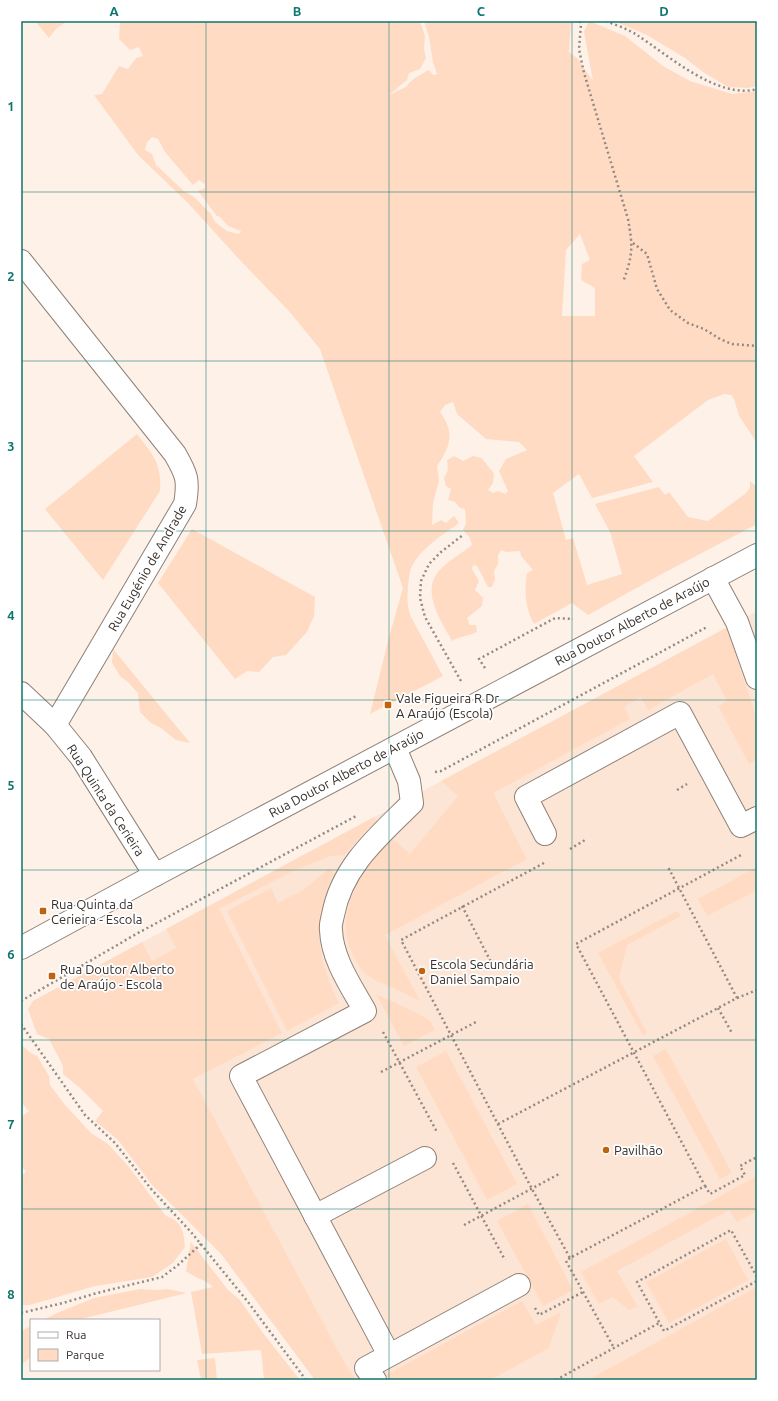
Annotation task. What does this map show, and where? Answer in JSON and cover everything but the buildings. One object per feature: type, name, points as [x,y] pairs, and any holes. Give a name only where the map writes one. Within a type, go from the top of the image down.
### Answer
[{"type":"main road","name":"Rua Eugénio de Andrade","points":[[21,261],[175,454],[185,470],[188,488],[185,504],[55,725]]},
{"type":"main road","name":"Rua Doutor Alberto de Araújo","points":[[21,948],[154,875],[757,555]]},
{"type":"main road","points":[[713,578],[737,622],[757,678]]},
{"type":"main road","name":"Rua Quinta da Cerieira","points":[[21,693],[55,725],[81,757],[154,875]]},
{"type":"main road","points":[[546,834],[526,797],[680,713],[749,822]]},
{"type":"main road","points":[[389,1356],[241,1076],[365,1011],[344,974],[335,952],[330,929],[335,904],[344,881],[363,853],[412,803],[408,781],[395,748]]},
{"type":"main road","points":[[315,1216],[425,1158]]},
{"type":"main road","points":[[375,1380],[366,1368],[519,1285]]},
{"type":"path","points":[[580,21],[579,49],[584,73],[628,218],[633,243],[631,262],[623,282]]},
{"type":"path","points":[[606,21],[636,34],[702,79],[730,90],[757,89]]},
{"type":"path","points":[[633,243],[647,254],[657,289],[670,310],[688,323],[704,329],[720,340],[732,344],[757,346]]},
{"type":"path","points":[[463,535],[441,552],[429,564],[421,581],[420,598],[425,617],[475,706]]},
{"type":"path","points":[[433,772],[440,770],[708,627]]},
{"type":"path","points":[[21,1001],[138,933],[362,813]]},
{"type":"path","points":[[749,822],[754,848],[576,944],[710,1194],[745,1175],[740,1166],[757,1157]]},
{"type":"path","points":[[568,850],[585,840]]},
{"type":"path","points":[[550,860],[400,940],[570,1258]]},
{"type":"path","points":[[668,867],[737,998]]},
{"type":"path","points":[[462,906],[491,962]]},
{"type":"path","points":[[498,1124],[737,998],[757,990]]},
{"type":"path","points":[[718,1008],[732,1033]]},
{"type":"path","points":[[381,1072],[476,1022]]},
{"type":"path","points":[[21,1024],[85,1115],[115,1144],[152,1190],[201,1244],[248,1302],[306,1380]]},
{"type":"path","points":[[464,1225],[559,1174]]},
{"type":"path","points":[[614,1348],[566,1261],[705,1186]]},
{"type":"path","points":[[757,1277],[731,1230],[637,1282],[664,1331],[757,1281]]},
{"type":"path","points":[[21,1313],[162,1277],[201,1244]]},
{"type":"path","points":[[753,1271],[757,1269]]},
{"type":"path","points":[[535,1308],[539,1315],[583,1292]]},
{"type":"path","points":[[556,1380],[659,1323]]},
{"type":"shaded area","name":"Escola Secundária Daniel Sampaio","points":[[757,611],[757,1380],[315,1380],[33,1001]]},
{"type":"green space","points":[[35,21],[67,21],[56,29],[49,38]]},
{"type":"green space","points":[[118,21],[420,21],[425,36],[424,49],[426,58],[420,69],[409,73],[407,80],[389,95],[406,87],[413,79],[429,70],[433,75],[437,74],[424,21],[571,21],[569,52],[578,59],[593,81],[584,32],[589,21],[625,36],[663,66],[690,81],[732,94],[757,91],[757,443],[739,416],[734,399],[731,395],[724,394],[708,400],[634,456],[653,482],[592,498],[579,474],[553,493],[566,540],[573,538],[587,585],[622,574],[610,532],[595,504],[659,487],[665,495],[669,492],[688,517],[708,521],[745,494],[750,488],[750,481],[757,487],[757,524],[588,615],[572,603],[534,624],[527,606],[526,593],[527,573],[533,570],[521,556],[520,551],[506,552],[501,550],[498,555],[498,564],[494,571],[495,579],[492,587],[488,587],[477,566],[473,565],[472,569],[479,581],[475,590],[483,598],[482,606],[467,618],[470,625],[476,625],[477,632],[452,641],[439,616],[432,598],[433,580],[446,564],[472,545],[470,538],[463,530],[466,523],[465,509],[460,508],[455,502],[448,500],[451,489],[446,486],[444,478],[448,470],[447,460],[454,456],[463,461],[473,456],[482,458],[494,474],[493,483],[488,490],[493,493],[498,491],[505,494],[508,491],[499,471],[506,459],[527,450],[519,442],[486,439],[457,414],[453,402],[445,405],[440,412],[446,421],[450,437],[445,452],[437,466],[439,481],[433,503],[432,525],[441,520],[446,523],[454,516],[459,523],[427,547],[416,559],[410,571],[407,599],[411,617],[443,676],[370,714],[403,588],[320,349],[288,310],[189,204],[138,155],[94,95],[102,94],[119,66],[128,69],[136,58],[143,56],[139,47],[130,50],[119,39],[120,23]],"holes":[[[152,137],[158,139],[165,152],[193,185],[199,180],[205,184],[205,188],[198,191],[217,216],[220,217],[228,226],[241,231],[239,234],[227,231],[215,222],[211,214],[194,197],[184,191],[156,165],[152,154],[145,150],[147,142]],[[580,234],[590,260],[582,264],[581,280],[595,288],[595,316],[562,316],[566,250]]]},
{"type":"green space","points":[[614,21],[757,21],[757,86],[748,88],[728,87],[647,35]]},
{"type":"green space","points":[[137,434],[152,454],[158,466],[160,473],[160,491],[103,580],[45,509]]},
{"type":"green space","points":[[192,529],[315,597],[314,616],[307,632],[286,655],[273,657],[259,672],[247,671],[235,679],[158,583]]},
{"type":"green space","points":[[728,627],[757,719],[757,760],[749,764],[718,706],[727,701],[713,674],[648,710],[641,697],[624,707],[630,719],[493,793],[527,859],[385,935],[420,1001],[375,980],[364,972],[352,953],[347,937],[346,921],[354,891],[362,876],[392,838],[410,854],[458,796],[441,781]]},
{"type":"green space","points":[[113,649],[190,743],[176,740],[161,728],[151,723],[140,712],[138,693],[120,676],[112,663]]},
{"type":"green space","points":[[374,817],[376,822],[344,855],[330,856],[291,872],[219,909],[282,1033],[193,1079],[344,1362],[356,1380],[315,1380],[222,1255],[152,1185],[118,1140],[95,1121],[103,1111],[80,1088],[63,1074],[63,1066],[49,1039],[37,1034],[28,1009],[33,1001],[142,942],[152,961],[176,948],[166,929]]},
{"type":"green space","points":[[757,867],[757,890],[707,916],[698,899]]},
{"type":"green space","points":[[330,868],[334,873],[322,907],[320,938],[325,970],[339,1003],[287,1031],[227,911],[271,888],[278,903],[303,890]]},
{"type":"green space","points":[[677,911],[681,916],[627,945],[619,978],[647,1033],[643,1036],[598,953]]},
{"type":"green space","points":[[376,994],[419,1014],[430,1021],[435,1030],[404,1046]]},
{"type":"green space","points":[[21,1044],[29,1052],[37,1056],[49,1076],[50,1085],[65,1105],[91,1133],[108,1144],[128,1166],[166,1216],[179,1224],[183,1232],[185,1247],[173,1263],[152,1277],[95,1286],[30,1305],[21,1305],[21,1176],[26,1172],[21,1165],[21,1117],[29,1111],[21,1102]]},
{"type":"green space","points":[[666,1049],[732,1173],[720,1179],[653,1056]]},
{"type":"green space","points":[[446,1051],[517,1184],[487,1200],[416,1067]]},
{"type":"green space","points":[[757,1176],[757,1211],[737,1222],[729,1210],[617,1271],[637,1306],[629,1310],[613,1297],[599,1304],[581,1272]]},
{"type":"green space","points":[[528,1204],[573,1290],[543,1306],[497,1221]]},
{"type":"green space","points":[[726,1239],[748,1280],[669,1323],[646,1282]]},
{"type":"green space","points":[[191,1242],[228,1290],[240,1300],[263,1333],[300,1380],[264,1380],[261,1351],[259,1350],[202,1354],[191,1292],[213,1287],[207,1282],[186,1271]]},
{"type":"green space","points":[[757,1287],[757,1380],[588,1380]]},
{"type":"green space","points":[[140,1289],[167,1289],[187,1293],[81,1319],[45,1319],[94,1298]]},
{"type":"green space","points":[[522,1301],[536,1325],[561,1312],[549,1348],[490,1380],[390,1380],[386,1375]]},
{"type":"green space","points":[[30,1326],[30,1358],[21,1365],[21,1331]]},
{"type":"green space","points":[[215,1358],[217,1380],[201,1380],[197,1360]]},
{"type":"place","name":"Vale Figueira R Dr A Araújo (Escola)","points":[[388,705]]},
{"type":"place","name":"Rua Quinta da Cerieira - Escola","points":[[43,911]]},
{"type":"place","name":"Escola Secundária Daniel Sampaio","points":[[422,971]]},
{"type":"place","name":"Rua Doutor Alberto de Araújo - Escola","points":[[52,976]]},
{"type":"place","name":"Pavilhão","points":[[606,1150]]}]
